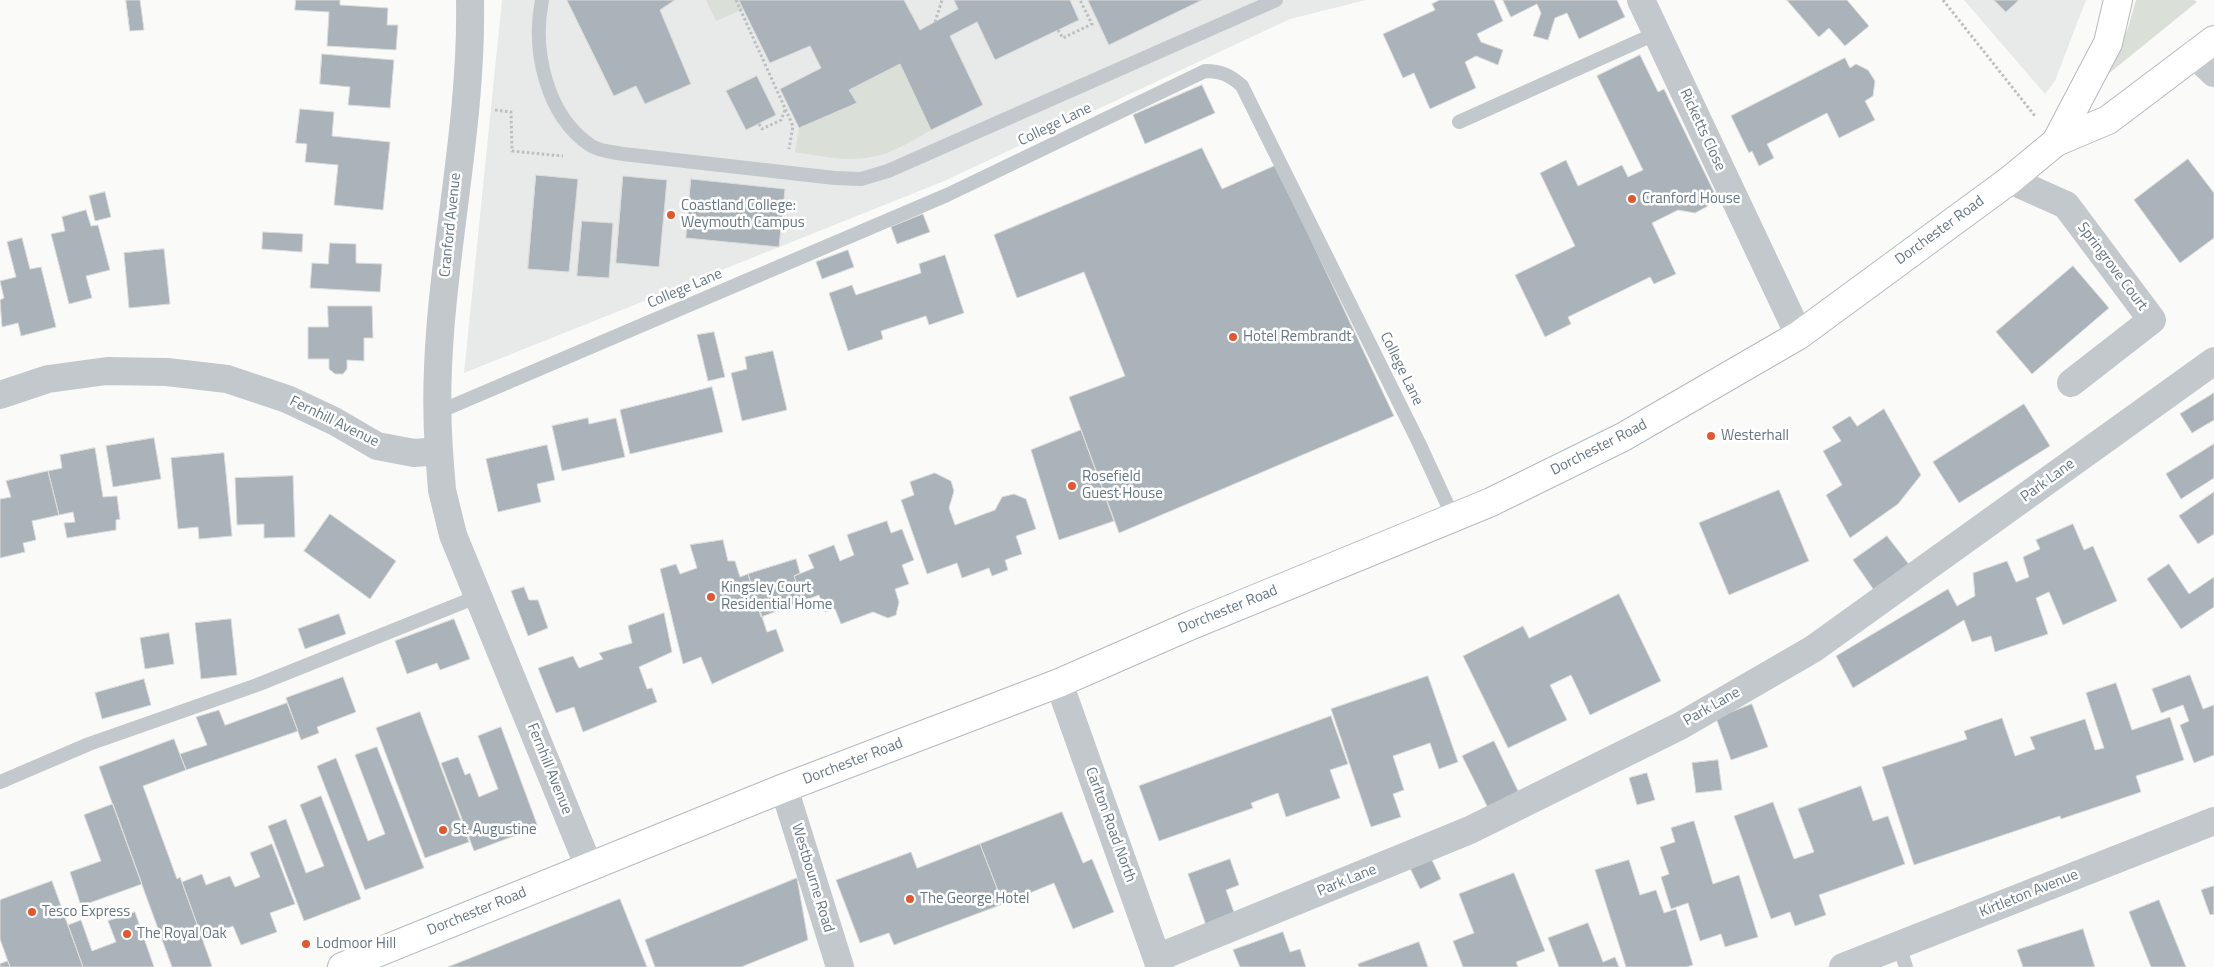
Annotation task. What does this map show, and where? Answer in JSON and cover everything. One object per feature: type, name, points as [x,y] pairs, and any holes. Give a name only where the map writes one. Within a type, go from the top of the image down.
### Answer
[{"type":"main road","name":"Dorchester Road","points":[[2056,142],[2108,43],[2118,0]]},
{"type":"main road","name":"Dorchester Road","points":[[342,967],[784,788],[1059,683],[1194,624],[1454,519],[1623,437],[1799,335],[2010,180],[2056,142],[2108,120],[2204,47]]},
{"type":"street","name":"Cranford Avenue","points":[[439,450],[436,413],[437,358],[465,107],[470,0]]},
{"type":"street","name":"Ricketts Close","points":[[1641,0],[1799,335]]},
{"type":"street","points":[[2204,47],[2214,73]]},
{"type":"street","name":"Springrove Court","points":[[2010,180],[2066,204],[2152,320],[2071,383]]},
{"type":"street","name":"Park Lane","points":[[1159,963],[1470,830],[1680,726],[1813,649],[2214,361]]},
{"type":"street","name":"Fernhill Avenue","points":[[0,395],[48,379],[107,371],[167,372],[207,377],[227,380],[287,399],[334,421],[376,446],[414,453],[439,450],[442,490],[453,535],[589,867]]},
{"type":"street","name":"Carlton Road North","points":[[1059,683],[1159,963]]},
{"type":"street","name":"Westbourne Road","points":[[784,788],[840,967]]},
{"type":"street","name":"Kirtleton Avenue","points":[[1843,967],[1902,956],[2214,820]]},
{"type":"lane","points":[[542,0],[540,40],[545,79],[559,110],[571,128],[591,146],[623,154],[835,178],[862,179],[888,171],[1276,0]]},
{"type":"lane","points":[[1459,122],[1657,33]]},
{"type":"lane","name":"College Lane","points":[[436,413],[946,195],[1205,70],[1219,71],[1232,77],[1242,86],[1419,443],[1454,519]]},
{"type":"lane","points":[[0,782],[89,744],[257,685],[479,596]]},
{"type":"path","points":[[736,0],[793,126],[788,156]]},
{"type":"path","points":[[935,22],[942,0]]},
{"type":"path","points":[[1058,30],[1062,38],[1092,24],[1080,0]]},
{"type":"path","points":[[1943,0],[2056,142]]},
{"type":"path","points":[[465,107],[511,112],[512,151],[572,156]]},
{"type":"path","points":[[759,124],[762,129],[781,120],[786,109]]},
{"type":"shaded area","name":"Coastland College: Weymouth Campus","points":[[502,0],[1366,0],[1290,19],[942,182],[464,373]]},
{"type":"shaded area","points":[[706,0],[739,0],[744,9],[716,21]]},
{"type":"shaded area","points":[[1964,0],[2086,0],[2055,81],[2045,94]]},
{"type":"shaded area","points":[[2136,0],[2194,0],[2197,2],[2107,75],[2128,28]]},
{"type":"shaded area","points":[[900,64],[931,130],[887,153],[864,158],[852,159],[795,152],[799,128],[857,103],[849,90]]},
{"type":"building","points":[[126,0],[140,0],[144,30],[130,31]]},
{"type":"building","points":[[296,0],[340,0],[340,5],[388,8],[387,25],[398,25],[396,50],[327,46],[329,12],[295,10]]},
{"type":"building","points":[[567,0],[675,0],[660,10],[691,84],[645,104],[636,86],[614,96]]},
{"type":"building","points":[[739,0],[904,0],[920,30],[958,9],[954,0],[1070,0],[1079,20],[995,60],[977,22],[950,36],[983,105],[931,130],[900,64],[849,90],[857,103],[799,128],[780,89],[821,68],[810,46],[770,63]]},
{"type":"building","points":[[1088,0],[1202,0],[1109,45]]},
{"type":"building","points":[[1440,0],[1494,0],[1503,21],[1477,34],[1481,42],[1503,50],[1498,65],[1476,56],[1465,62],[1476,88],[1430,109],[1414,73],[1403,78],[1383,34],[1435,10],[1432,4]]},
{"type":"building","points":[[1503,0],[1617,0],[1625,17],[1579,39],[1567,13],[1555,18],[1548,40],[1533,36],[1541,13],[1537,4],[1511,17]]},
{"type":"building","points":[[1787,0],[1847,0],[1869,26],[1845,46],[1829,28],[1819,37]]},
{"type":"building","points":[[1994,0],[2019,0],[2006,12]]},
{"type":"building","points":[[322,54],[394,60],[390,108],[348,105],[350,87],[320,84]]},
{"type":"building","name":"Cranford House","points":[[1640,55],[1658,92],[1664,89],[1714,192],[1708,206],[1695,213],[1678,210],[1652,223],[1676,274],[1654,284],[1650,277],[1568,317],[1571,324],[1545,337],[1515,275],[1575,246],[1540,173],[1566,160],[1578,186],[1622,165],[1628,177],[1643,170],[1597,76]]},
{"type":"building","points":[[1845,58],[1850,68],[1856,64],[1868,70],[1875,81],[1873,96],[1865,101],[1875,120],[1839,138],[1827,113],[1767,144],[1774,158],[1759,166],[1752,151],[1749,153],[1731,116]]},
{"type":"building","points":[[757,76],[776,115],[746,130],[726,91]]},
{"type":"building","points":[[1202,85],[1215,113],[1145,144],[1133,115]]},
{"type":"building","points":[[300,109],[334,112],[332,136],[390,142],[383,210],[334,205],[338,165],[305,162],[307,144],[296,143]]},
{"type":"building","name":"Hotel Rembrandt","points":[[1202,148],[1222,189],[1276,165],[1394,416],[1119,533],[1069,397],[1125,376],[1084,272],[1017,298],[994,235]]},
{"type":"building","points":[[2188,159],[2214,193],[2214,238],[2180,263],[2134,200]]},
{"type":"building","points":[[536,175],[578,179],[569,272],[528,269]]},
{"type":"building","points":[[623,176],[667,180],[659,267],[616,263]]},
{"type":"building","points":[[691,179],[785,189],[779,247],[686,238]]},
{"type":"building","points":[[105,192],[111,217],[95,221],[89,196]]},
{"type":"building","points":[[86,210],[91,226],[98,225],[110,270],[86,276],[92,298],[69,304],[51,234],[65,231],[62,217]]},
{"type":"building","points":[[923,214],[930,232],[897,244],[891,227]]},
{"type":"building","points":[[582,221],[613,223],[609,278],[577,276]]},
{"type":"building","points":[[263,232],[303,234],[302,252],[262,249]]},
{"type":"building","points":[[22,238],[30,269],[41,267],[56,327],[21,336],[18,323],[2,327],[0,300],[4,298],[0,281],[16,277],[7,242]]},
{"type":"building","points":[[330,243],[356,244],[356,263],[382,264],[380,292],[310,288],[312,263],[328,264]]},
{"type":"building","points":[[164,249],[170,304],[129,308],[124,253]]},
{"type":"building","points":[[848,250],[854,267],[822,279],[816,262]]},
{"type":"building","points":[[945,255],[964,313],[929,325],[926,316],[881,331],[883,339],[848,351],[829,293],[852,285],[856,295],[921,273],[919,264]]},
{"type":"building","points":[[2073,266],[2109,308],[2032,374],[1996,332]]},
{"type":"building","points":[[328,306],[372,306],[373,338],[364,338],[364,361],[347,360],[347,369],[343,374],[335,374],[329,369],[329,359],[308,359],[308,327],[328,327]]},
{"type":"building","points":[[714,332],[725,377],[708,381],[697,335]]},
{"type":"building","points":[[773,351],[787,410],[742,421],[731,373],[747,369],[745,357]]},
{"type":"building","points":[[712,387],[723,432],[630,454],[620,410]]},
{"type":"building","points":[[2214,393],[2214,420],[2192,433],[2180,414]]},
{"type":"building","points":[[2024,404],[2050,446],[1959,503],[1933,462]]},
{"type":"building","points":[[1884,409],[1921,475],[1898,504],[1850,538],[1826,495],[1842,485],[1823,451],[1841,441],[1832,427],[1850,416],[1857,426]]},
{"type":"building","points":[[588,418],[589,424],[616,418],[625,457],[562,471],[552,426]]},
{"type":"building","name":"Rosefield Guest House","points":[[1081,430],[1114,521],[1059,540],[1031,450]]},
{"type":"building","points":[[154,438],[161,479],[113,487],[106,446]]},
{"type":"building","points":[[2214,444],[2214,478],[2181,499],[2166,474]]},
{"type":"building","points":[[547,445],[555,480],[537,484],[541,502],[498,512],[486,459]]},
{"type":"building","points":[[95,448],[103,497],[117,496],[120,519],[116,520],[116,530],[67,538],[64,523],[75,522],[73,512],[59,515],[48,471],[62,468],[60,455]]},
{"type":"building","points":[[224,453],[232,536],[199,539],[198,527],[178,529],[171,458]]},
{"type":"building","points":[[48,471],[59,515],[32,521],[36,540],[23,543],[25,552],[0,558],[0,499],[11,497],[6,481]]},
{"type":"building","points":[[935,473],[951,481],[954,491],[949,508],[955,525],[995,510],[1002,497],[1014,494],[1026,499],[1036,529],[1016,536],[1022,554],[1005,560],[1008,570],[992,576],[989,568],[962,578],[957,563],[927,574],[901,500],[914,495],[910,482]]},
{"type":"building","points":[[293,476],[295,537],[264,538],[264,524],[237,525],[235,478]]},
{"type":"building","points":[[1779,490],[1809,561],[1729,595],[1699,523]]},
{"type":"building","points":[[2214,492],[2214,534],[2198,544],[2179,516]]},
{"type":"building","points":[[330,514],[396,561],[370,599],[304,551]]},
{"type":"building","points":[[887,521],[891,533],[902,529],[914,560],[902,565],[909,584],[895,589],[899,602],[896,615],[888,618],[873,612],[841,624],[835,609],[825,612],[819,595],[803,601],[794,576],[814,568],[808,555],[834,545],[840,561],[854,555],[847,535]]},
{"type":"building","points":[[2073,524],[2084,550],[2093,546],[2117,601],[2063,625],[2049,592],[2036,598],[2048,634],[1995,652],[1991,636],[1972,642],[1964,620],[1853,688],[1836,656],[1948,589],[1957,606],[1975,596],[1973,573],[2007,561],[2016,582],[2029,577],[2023,557],[2040,549],[2036,540]]},
{"type":"building","points":[[1887,536],[1911,567],[1876,593],[1853,560]]},
{"type":"building","name":"Kingsley Court Residential Home","points":[[723,540],[728,561],[735,561],[740,577],[748,574],[767,632],[776,629],[784,651],[712,684],[701,657],[683,664],[660,569],[676,564],[680,574],[697,568],[690,545]]},
{"type":"building","points":[[796,559],[800,573],[794,576],[803,601],[761,617],[748,574]]},
{"type":"building","points":[[2169,564],[2189,594],[2214,577],[2214,607],[2181,629],[2147,579]]},
{"type":"building","points":[[524,587],[529,600],[538,600],[548,628],[528,636],[511,591]]},
{"type":"building","points":[[1619,594],[1661,681],[1590,715],[1571,675],[1550,685],[1567,720],[1508,748],[1463,656],[1523,626],[1529,638]]},
{"type":"building","points":[[664,613],[672,652],[639,667],[647,689],[652,688],[657,702],[583,732],[574,707],[556,713],[538,668],[573,656],[579,668],[603,659],[599,653],[632,643],[628,626]]},
{"type":"building","points":[[339,614],[346,634],[305,649],[298,629]]},
{"type":"building","points":[[231,619],[237,675],[201,679],[195,623]]},
{"type":"building","points":[[454,619],[470,659],[440,670],[437,663],[407,674],[395,641]]},
{"type":"building","points":[[169,633],[174,664],[145,669],[140,638]]},
{"type":"building","points":[[2190,675],[2203,709],[2214,705],[2214,755],[2194,763],[2180,725],[2189,721],[2183,705],[2161,713],[2152,689]]},
{"type":"building","points":[[1428,676],[1458,762],[1439,769],[1430,743],[1393,756],[1404,790],[1393,794],[1401,817],[1371,827],[1331,709]]},
{"type":"building","points":[[343,677],[356,712],[317,727],[319,733],[301,740],[286,698]]},
{"type":"building","points":[[144,679],[151,705],[102,719],[95,693]]},
{"type":"building","points":[[2116,683],[2132,730],[2170,717],[2184,760],[2136,776],[2141,792],[2061,819],[2060,816],[1914,865],[1882,767],[1967,739],[1964,731],[2002,718],[2015,756],[2035,749],[2030,737],[2085,719],[2095,750],[2104,748],[2086,693]]},
{"type":"building","points":[[287,703],[298,731],[186,770],[180,754],[207,745],[196,717],[219,710],[225,725]]},
{"type":"building","points":[[1752,704],[1768,747],[1731,760],[1716,718]]},
{"type":"building","points":[[420,712],[469,842],[425,858],[376,728]]},
{"type":"building","points":[[1331,716],[1348,764],[1330,770],[1340,798],[1286,817],[1278,793],[1251,803],[1253,808],[1159,841],[1139,786]]},
{"type":"building","points":[[501,727],[538,827],[474,851],[441,763],[458,757],[465,775],[470,773],[479,797],[498,789],[478,736]]},
{"type":"building","points":[[174,739],[186,770],[143,786],[177,879],[180,877],[212,966],[209,967],[172,967],[99,767]]},
{"type":"building","points":[[1494,741],[1520,795],[1489,810],[1462,756]]},
{"type":"building","points":[[377,747],[424,868],[365,890],[317,766],[336,758],[368,841],[385,834],[355,755]]},
{"type":"building","points":[[1718,760],[1722,790],[1696,793],[1692,763]]},
{"type":"building","points":[[1647,773],[1655,800],[1637,805],[1629,778]]},
{"type":"building","points":[[1861,786],[1873,821],[1888,816],[1905,864],[1819,895],[1826,915],[1795,926],[1790,912],[1771,919],[1734,816],[1773,802],[1794,859],[1814,852],[1798,809]]},
{"type":"building","points":[[321,796],[361,899],[304,921],[268,826],[286,819],[306,873],[324,866],[300,805]]},
{"type":"building","points":[[113,804],[142,884],[81,906],[70,872],[101,861],[84,815]]},
{"type":"building","points":[[1062,812],[1083,863],[1092,859],[1114,912],[1073,929],[1054,883],[1003,904],[980,844]]},
{"type":"building","points":[[1694,821],[1713,884],[1739,875],[1758,937],[1725,947],[1721,934],[1700,941],[1688,903],[1671,909],[1661,877],[1669,874],[1660,847],[1675,842],[1671,828]]},
{"type":"building","points":[[272,844],[295,904],[270,913],[277,932],[241,945],[233,926],[202,938],[182,882],[202,874],[206,885],[230,876],[235,887],[260,877],[250,853]]},
{"type":"building","points":[[980,844],[1003,904],[894,945],[889,933],[860,943],[836,880],[911,852],[917,868]]},
{"type":"building","points":[[1431,858],[1441,879],[1420,889],[1410,868]]},
{"type":"building","points":[[1230,859],[1239,885],[1226,890],[1235,915],[1206,925],[1188,874]]},
{"type":"building","points":[[1629,860],[1640,895],[1656,890],[1664,913],[1676,909],[1693,965],[1686,967],[1626,967],[1595,870]]},
{"type":"building","points":[[1514,873],[1545,951],[1516,962],[1518,967],[1463,967],[1453,941],[1474,933],[1459,894]]},
{"type":"building","points":[[797,878],[808,940],[741,967],[655,967],[645,940]]},
{"type":"building","name":"Tesco Express","points":[[52,881],[83,967],[10,967],[0,939],[0,900]]},
{"type":"building","points":[[2214,886],[2214,914],[2210,915],[2201,890]]},
{"type":"building","points":[[620,899],[647,967],[448,967]]},
{"type":"building","points":[[2159,900],[2186,967],[2151,967],[2129,912]]},
{"type":"building","name":"The Royal Oak","points":[[135,912],[154,967],[83,967],[68,925],[81,920],[92,951],[116,942],[108,921]]},
{"type":"building","points":[[1588,923],[1603,962],[1615,957],[1619,967],[1559,967],[1548,938]]},
{"type":"building","points":[[2083,929],[2095,967],[2023,967],[2017,950]]},
{"type":"building","points":[[1283,932],[1290,952],[1300,949],[1306,967],[1240,967],[1233,950]]},
{"type":"building","points":[[1419,942],[1428,967],[1359,967],[1358,964]]},
{"type":"building","points":[[8,961],[10,967],[0,967],[0,964]]},
{"type":"place","name":"Cranford House","points":[[1632,199]]},
{"type":"place","name":"Coastland College: Weymouth Campus","points":[[671,215]]},
{"type":"place","name":"Hotel Rembrandt","points":[[1233,337]]},
{"type":"place","name":"Westerhall","points":[[1711,436]]},
{"type":"place","name":"Rosefield Guest House","points":[[1072,486]]},
{"type":"place","name":"Kingsley Court Residential Home","points":[[711,597]]},
{"type":"place","name":"St. Augustine","points":[[443,830]]},
{"type":"place","name":"The George Hotel","points":[[910,899]]},
{"type":"place","name":"Tesco Express","points":[[32,912]]},
{"type":"place","name":"The Royal Oak","points":[[127,934]]},
{"type":"place","name":"Lodmoor Hill","points":[[306,944]]}]
